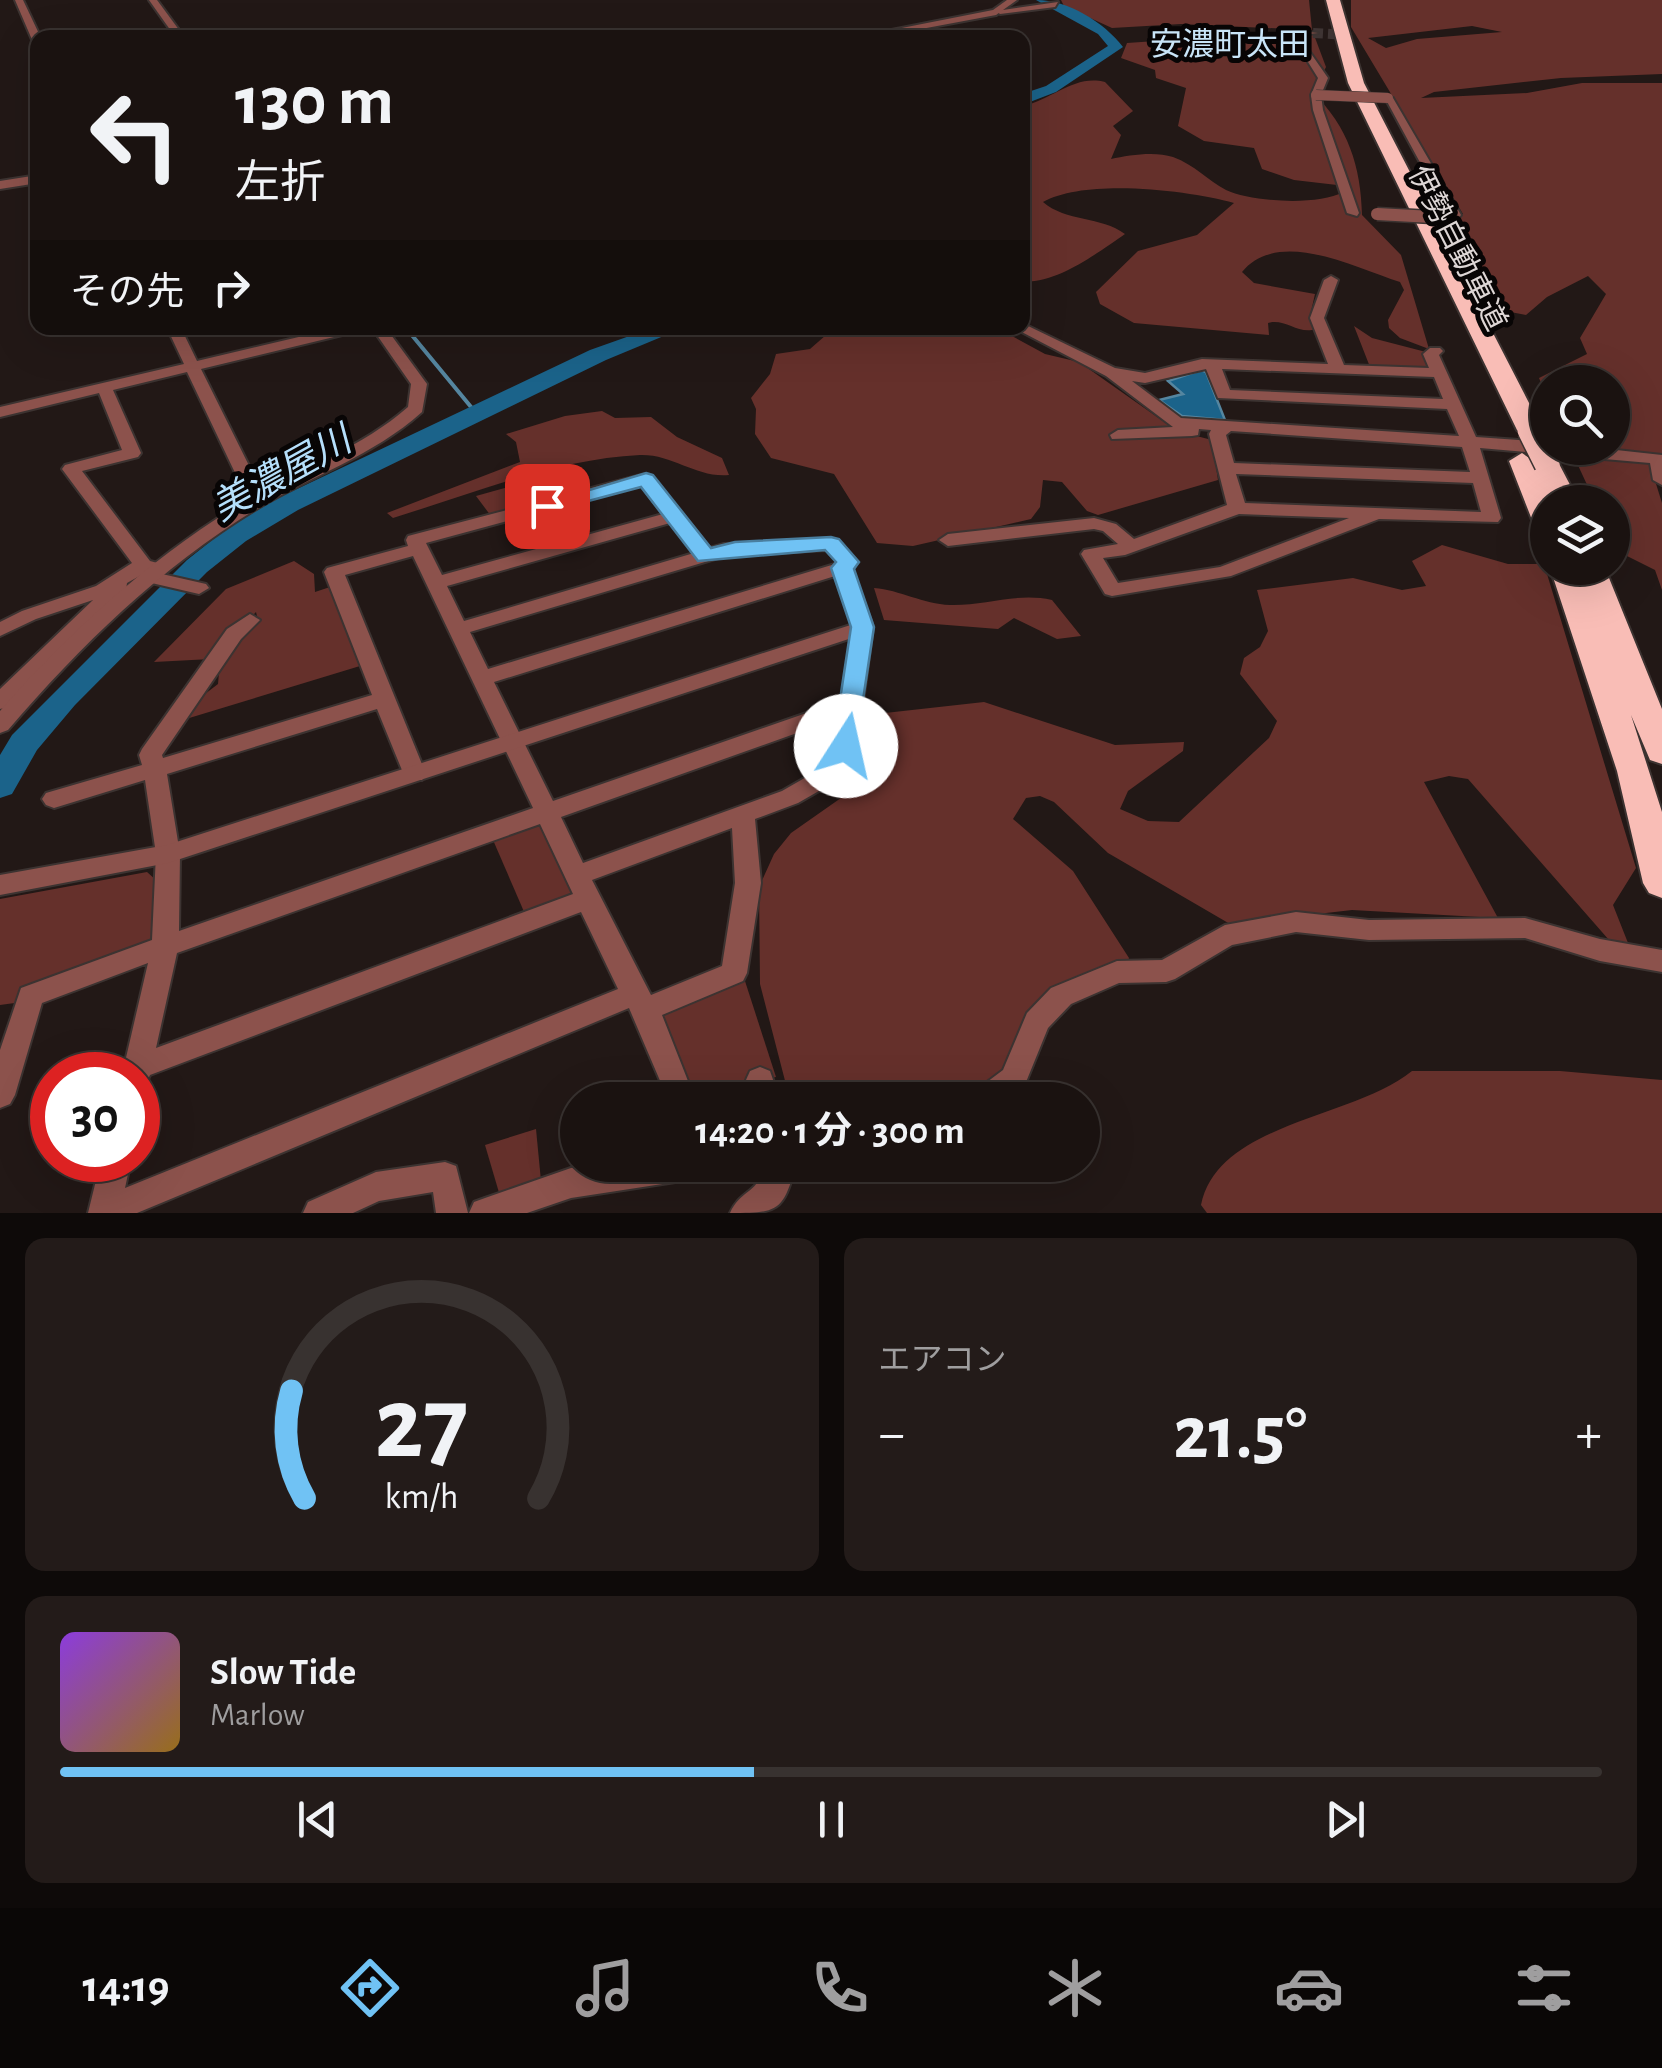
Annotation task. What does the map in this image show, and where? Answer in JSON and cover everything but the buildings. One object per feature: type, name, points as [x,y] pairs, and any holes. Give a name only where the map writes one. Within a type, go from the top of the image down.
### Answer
[{"type":"highway","name":"伊勢自動車道","points":[[1316,0],[1336,79],[1351,115],[1530,437]]},
{"type":"highway","name":"伊勢自動車道","points":[[1333,0],[1338,34],[1356,83],[1530,436]]},
{"type":"highway","points":[[1570,585],[1634,771],[1662,883]]},
{"type":"highway","points":[[1598,585],[1662,752]]},
{"type":"street","points":[[19,0],[33,30]]},
{"type":"street","points":[[153,0],[175,30]]},
{"type":"street","points":[[1000,11],[1013,0]]},
{"type":"street","points":[[898,30],[1052,3]]},
{"type":"street","points":[[1313,33],[1291,32],[1323,78],[1316,95],[1353,212]]},
{"type":"street","points":[[1316,95],[1388,98],[1456,215],[1451,218],[1378,214]]},
{"type":"street","points":[[0,185],[30,180]]},
{"type":"street","points":[[1330,280],[1317,318],[1338,369]]},
{"type":"street","points":[[1030,332],[1112,372],[1178,423],[1530,446]]},
{"type":"street","points":[[178,335],[257,500]]},
{"type":"street","points":[[0,412],[326,335]]},
{"type":"street","points":[[0,725],[42,678],[153,573],[257,500],[374,442],[416,409],[419,384],[384,335]]},
{"type":"street","points":[[1378,513],[1224,572],[1112,590],[1092,554],[1131,546],[1237,508],[1378,513],[1492,518],[1469,440],[1431,354],[1435,350]]},
{"type":"street","points":[[1212,364],[1224,395],[1452,404]]},
{"type":"street","points":[[1112,372],[1145,378],[1212,364],[1439,372]]},
{"type":"street","points":[[105,390],[132,452],[71,469],[153,573]]},
{"type":"street","points":[[1118,435],[1229,429]]},
{"type":"street","points":[[1229,429],[1217,434],[1237,508]]},
{"type":"street","points":[[1630,455],[1658,458],[1662,480]]},
{"type":"street","points":[[1226,468],[1480,478]]},
{"type":"street","points":[[674,1082],[550,812],[415,540],[646,480],[706,556]]},
{"type":"street","points":[[436,583],[675,516]]},
{"type":"street","points":[[948,540],[1008,535],[1040,526],[1105,525],[1131,546]]},
{"type":"street","points":[[459,629],[735,548],[831,544],[848,562],[842,568],[482,678]]},
{"type":"street","points":[[414,774],[334,572],[419,549]]},
{"type":"street","points":[[160,1062],[585,886],[821,783],[846,746],[863,627],[842,568]]},
{"type":"street","points":[[0,630],[112,583],[153,573],[199,588]]},
{"type":"street","points":[[0,702],[119,586],[112,583]]},
{"type":"street","points":[[141,1052],[165,947],[168,854],[150,755],[234,634],[250,620]]},
{"type":"street","points":[[0,885],[168,854],[863,627]]},
{"type":"street","points":[[54,799],[384,699]]},
{"type":"street","points":[[0,1095],[31,996],[854,705]]},
{"type":"street","points":[[104,1212],[640,1002],[734,972],[748,884],[743,814]]},
{"type":"street","points":[[1009,1082],[1014,1078],[1036,1021],[1061,996],[1117,972],[1166,971],[1225,936],[1269,925],[1296,922],[1369,930],[1525,928],[1600,950],[1662,961]]},
{"type":"street","points":[[319,1213],[376,1187],[446,1176],[452,1213]]},
{"type":"street","points":[[104,1212],[111,1182]]},
{"type":"street","points":[[485,1213],[571,1182]]},
{"type":"street","points":[[746,1213],[773,1192],[776,1182]]},
{"type":"shaded area","points":[[1061,0],[1309,0],[1312,30],[1181,24],[1112,28],[1064,6]]},
{"type":"shaded area","points":[[1351,0],[1662,0],[1662,74],[1561,78],[1434,92],[1421,98],[1527,93],[1582,83],[1662,83],[1662,453],[1647,455],[1662,503],[1662,590],[1655,570],[1630,558],[1630,485],[1587,485],[1578,465],[1630,465],[1630,365],[1565,365],[1587,354],[1580,338],[1606,294],[1588,276],[1547,297],[1526,315],[1495,309],[1443,220],[1463,214],[1351,27]],"holes":[[[1472,26],[1502,32],[1417,39],[1386,48],[1368,38]]]},
{"type":"shaded area","points":[[1296,34],[1314,35],[1326,67],[1313,93],[1344,133],[1359,180],[1362,215],[1401,255],[1429,349],[1400,338],[1389,328],[1388,320],[1404,290],[1400,282],[1318,255],[1276,253],[1258,259],[1242,272],[1254,283],[1315,294],[1310,316],[1316,329],[1303,330],[1274,322],[1268,323],[1269,335],[1134,323],[1100,304],[1096,292],[1138,251],[1197,235],[1234,203],[1191,194],[1110,188],[1084,190],[1043,202],[1062,213],[1105,224],[1125,234],[1062,273],[1030,281],[1030,104],[1084,81],[1105,82],[1133,111],[1113,126],[1121,135],[1111,159],[1166,155],[1188,164],[1226,190],[1252,197],[1302,201],[1343,192],[1337,185],[1294,180],[1262,169],[1254,148],[1204,141],[1178,126],[1186,88],[1156,78],[1155,70],[1121,58],[1127,43],[1199,38],[1302,45]]},
{"type":"shaded area","points":[[1354,326],[1372,338],[1426,352],[1431,366],[1370,367]]},
{"type":"shaded area","points":[[826,335],[1010,335],[1045,354],[1079,362],[1177,431],[1212,440],[1218,480],[1098,515],[1087,511],[1062,482],[1043,480],[1040,507],[1031,519],[913,546],[877,543],[834,474],[771,458],[755,434],[756,409],[751,398],[770,374],[776,354],[810,349]]},
{"type":"shaded area","points":[[602,411],[615,418],[651,417],[677,437],[722,458],[729,475],[706,473],[652,456],[609,458],[515,479],[393,518],[387,513],[520,462],[516,442],[506,434],[565,416]]},
{"type":"shaded area","points":[[559,473],[573,494],[491,516],[476,496]]},
{"type":"shaded area","points":[[1442,545],[1508,564],[1530,564],[1530,585],[1550,585],[1636,868],[1613,905],[1630,948],[1616,948],[1468,779],[1449,776],[1424,782],[1498,918],[1352,910],[1230,924],[1108,853],[1054,802],[1040,796],[1026,798],[1013,819],[1073,871],[1129,958],[1127,964],[1074,983],[1008,1070],[993,1082],[785,1082],[760,984],[759,887],[774,854],[791,833],[868,779],[874,719],[885,713],[984,702],[1115,745],[1184,742],[1183,751],[1128,791],[1120,809],[1148,821],[1179,822],[1269,738],[1277,721],[1240,674],[1244,658],[1260,647],[1268,631],[1257,590],[1353,578],[1402,590],[1426,586],[1412,561]]},
{"type":"shaded area","points":[[294,561],[314,574],[315,592],[330,587],[360,666],[186,719],[201,697],[218,684],[220,661],[258,620],[256,612],[211,659],[154,662],[226,589]]},
{"type":"shaded area","points":[[874,588],[950,605],[1026,598],[1052,600],[1081,636],[1057,639],[1014,618],[998,629],[884,620]]},
{"type":"shaded area","points":[[537,824],[544,826],[576,890],[569,898],[525,914],[493,840]]},
{"type":"shaded area","points":[[147,872],[157,881],[155,936],[147,946],[22,1002],[0,1005],[0,899]]},
{"type":"shaded area","points":[[744,978],[776,1077],[753,1082],[685,1082],[660,1018],[663,1011]]},
{"type":"shaded area","points":[[1412,1071],[1560,1071],[1662,1080],[1662,1213],[1207,1213],[1201,1205],[1213,1177],[1233,1156],[1260,1139],[1357,1101]]},
{"type":"shaded area","points":[[536,1129],[541,1181],[500,1196],[485,1145]]},
{"type":"water","points":[[1201,370],[1206,372],[1225,420],[1182,416],[1159,400],[1183,394],[1168,381]]},
{"type":"waterway","name":"美濃屋川","points":[[1030,97],[1051,89],[1116,47],[1103,31],[1043,0]]},
{"type":"waterway","points":[[412,335],[476,413]]},
{"type":"waterway","name":"美濃屋川","points":[[0,785],[24,743],[64,697],[197,566],[236,535],[288,504],[598,355],[653,335]]},
{"type":"tunnel","points":[[1313,33],[1348,35]]},
{"type":"district","name":"安濃町太田","points":[[1230,44]]},
{"type":"route","points":[[547,506],[646,480],[706,556],[735,548],[831,544],[848,562],[842,568],[863,627],[846,746]]}]
